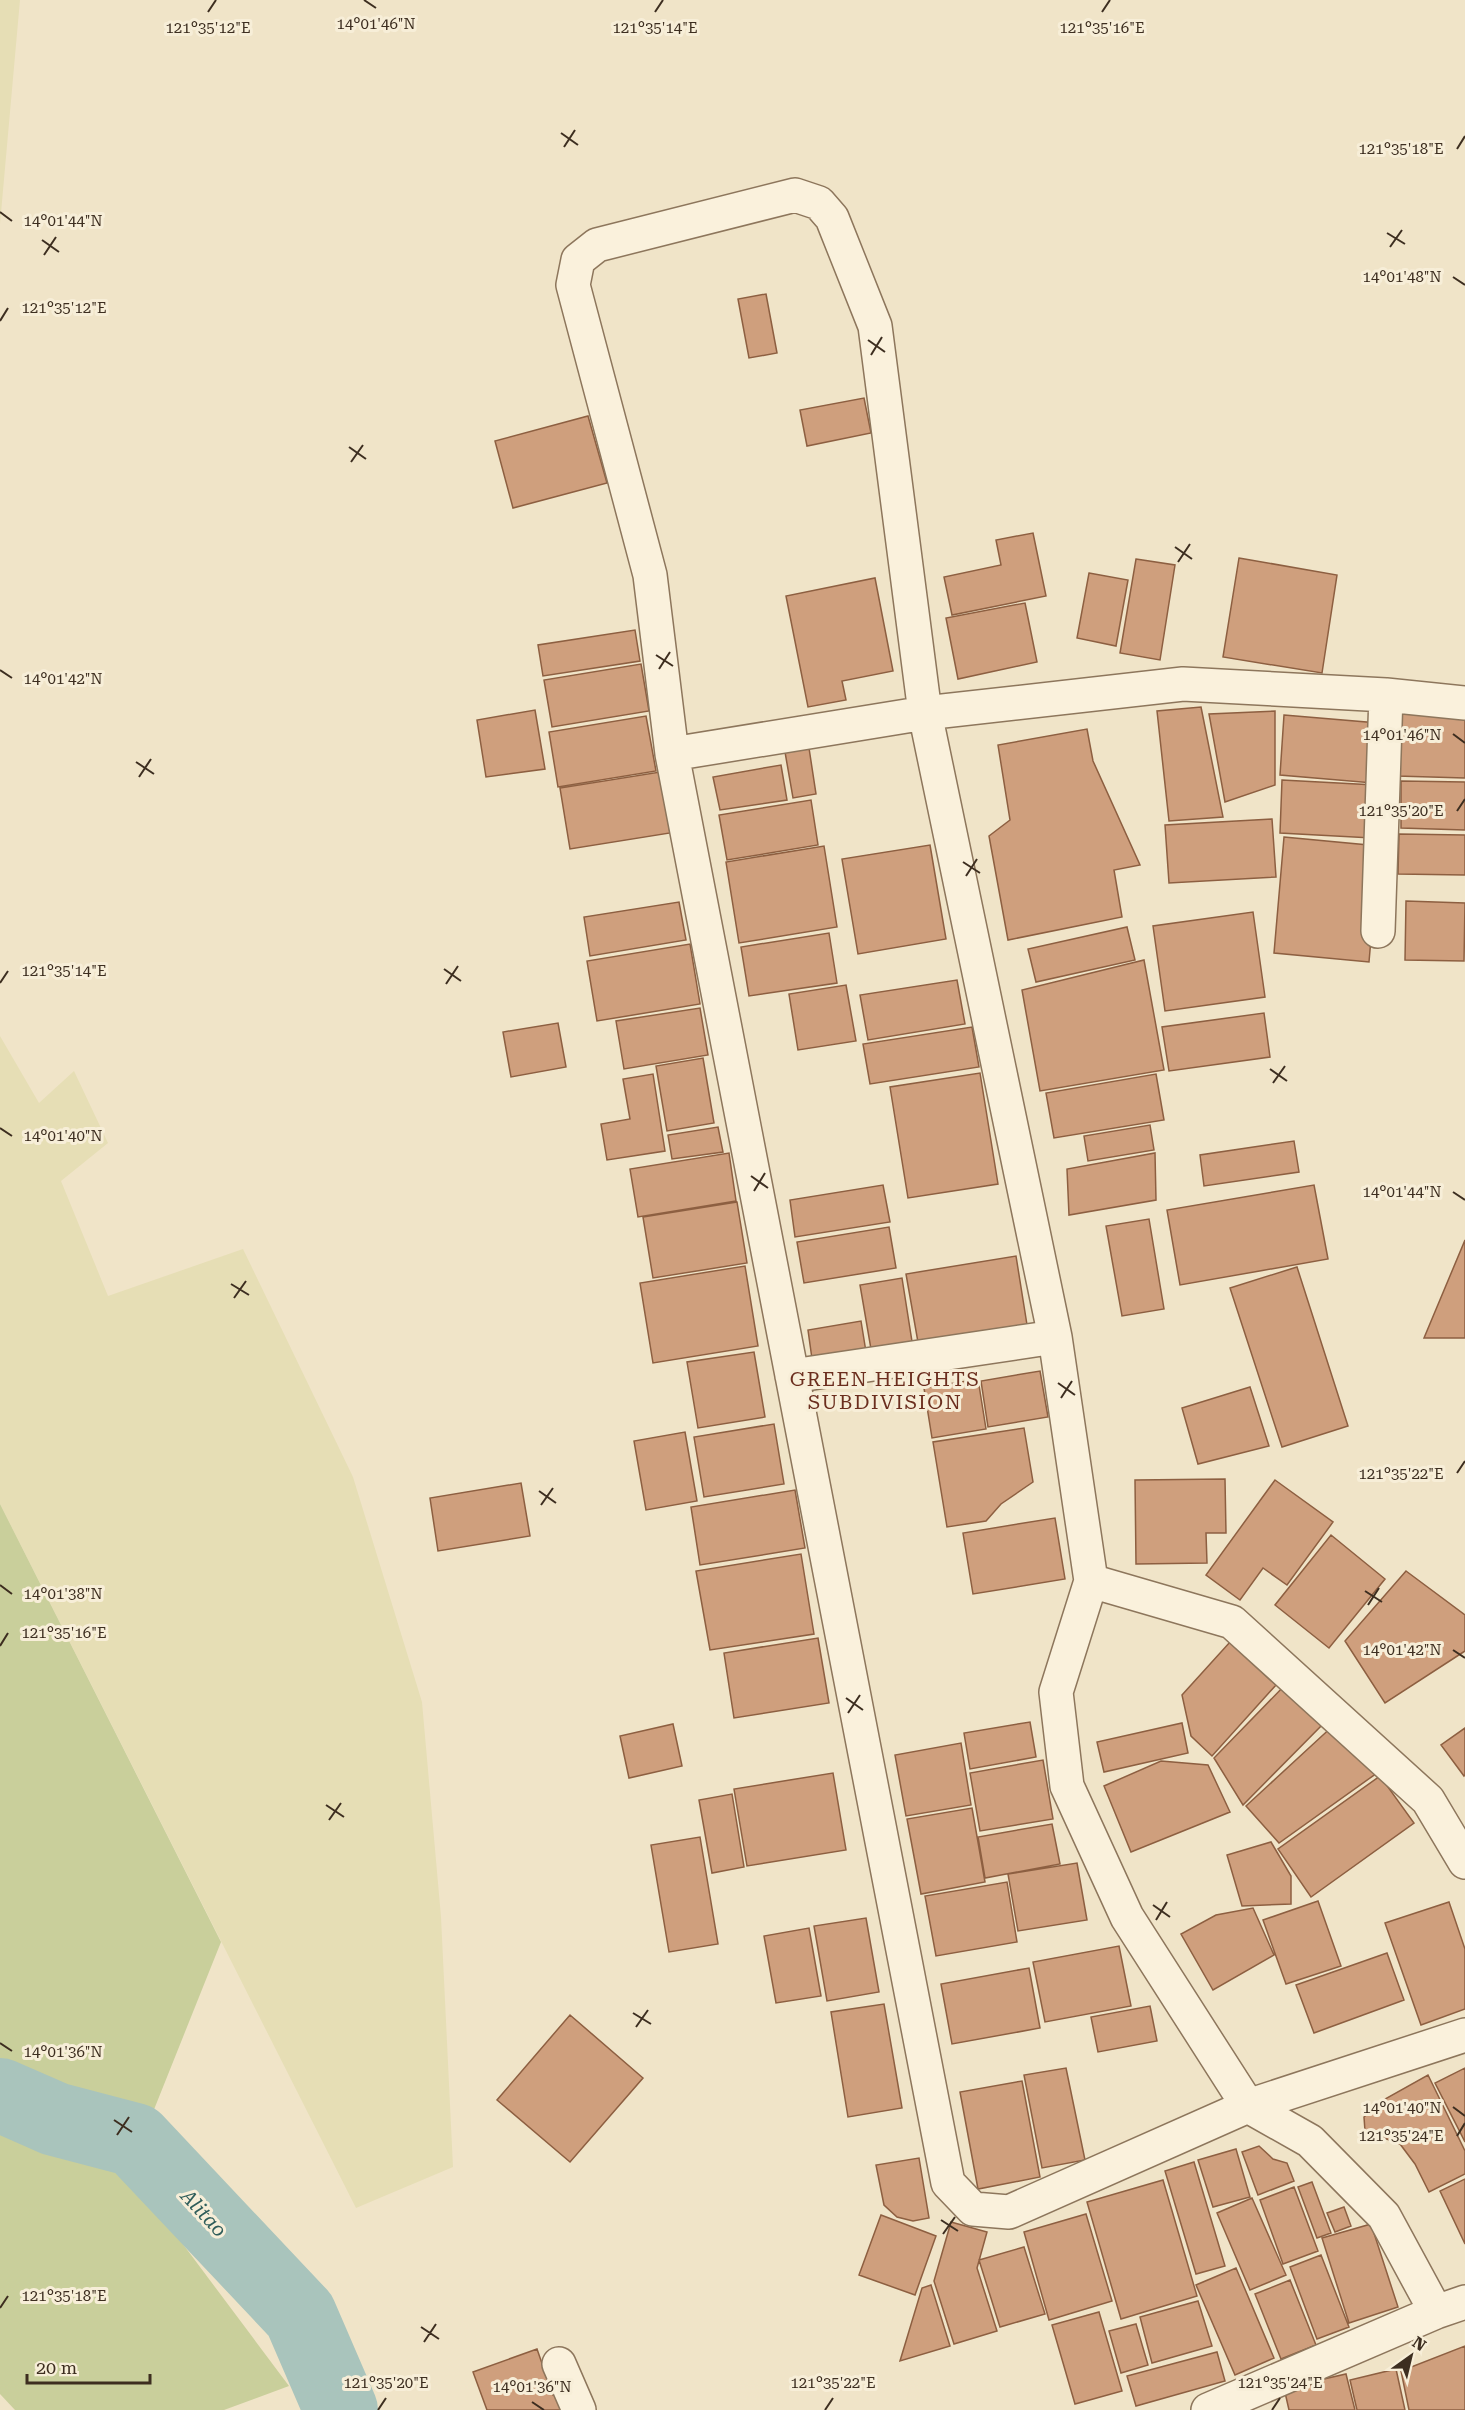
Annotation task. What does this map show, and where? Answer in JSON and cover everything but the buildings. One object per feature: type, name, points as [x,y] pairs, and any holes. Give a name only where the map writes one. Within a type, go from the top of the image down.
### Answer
[{"type":"street","points":[[1208,2410],[1267,2398],[1450,2307],[1384,2216],[1310,2142],[1248,2106],[1127,1917],[1067,1786],[1056,1692],[1091,1581],[1055,1337],[925,713],[875,326],[832,218],[819,203],[795,195],[597,245],[578,260],[573,285],[650,575],[672,754],[948,2183],[973,2209],[1009,2212],[1248,2106],[1465,2035]]},
{"type":"street","points":[[672,754],[925,713],[1183,684],[1386,694],[1465,703]]},
{"type":"street","points":[[1378,931],[1386,694]]},
{"type":"street","points":[[792,1376],[1055,1337]]},
{"type":"street","points":[[1091,1581],[1232,1622],[1428,1800],[1465,1862]]},
{"type":"street","points":[[559,2364],[579,2410]]},
{"type":"shaded area","points":[[0,0],[20,0],[0,224]]},
{"type":"shaded area","points":[[0,1036],[39,1103],[74,1071],[108,1143],[61,1181],[108,1296],[243,1249],[353,1477],[422,1702],[441,1917],[453,2167],[356,2208],[0,1504]]},
{"type":"green space","points":[[0,1504],[221,1942],[129,2172],[289,2386],[224,2410],[15,2410],[0,2394]]},
{"type":"waterway","name":"Alitao","points":[[0,2095],[55,2119],[135,2140],[300,2315],[341,2410]]},
{"type":"district","name":"GREEN HEIGHTS SUBDIVISION","points":[[885,1390]]}]
